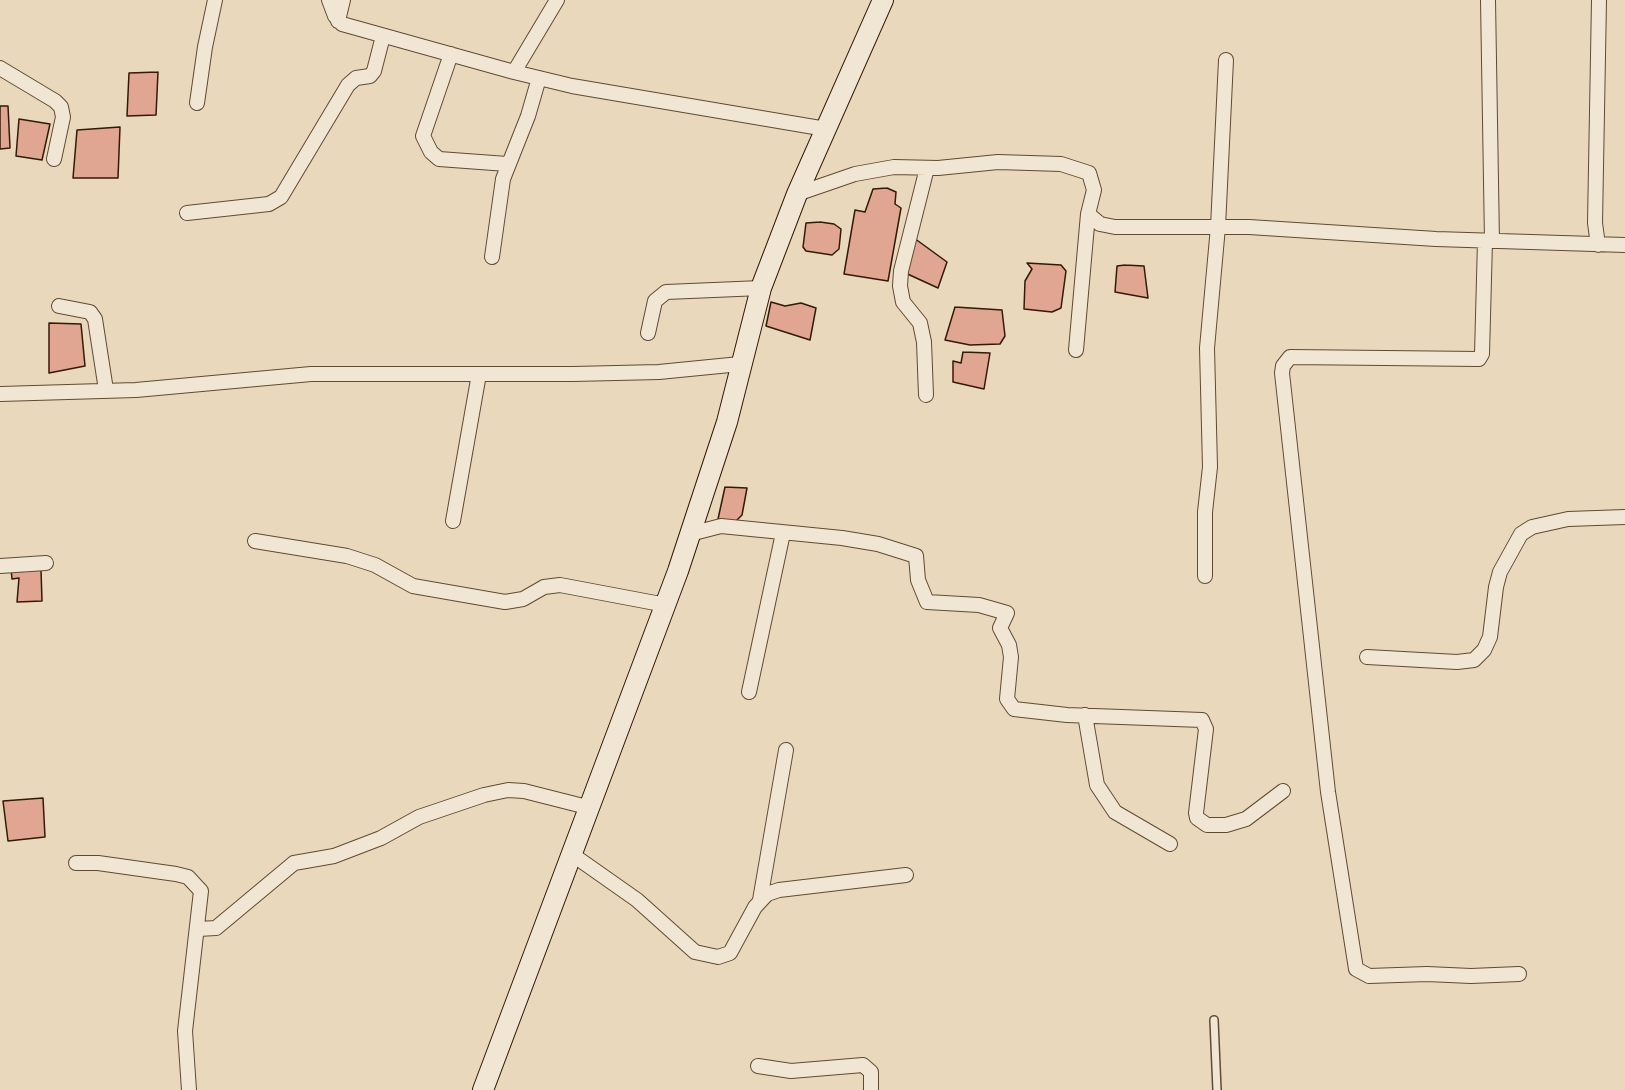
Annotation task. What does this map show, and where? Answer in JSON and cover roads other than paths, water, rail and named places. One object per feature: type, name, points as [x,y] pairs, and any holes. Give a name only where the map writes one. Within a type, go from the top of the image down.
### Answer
[{"type":"street","points":[[197,103],[215,0]]},
{"type":"street","points":[[329,0],[338,21],[383,36],[514,72],[826,129]]},
{"type":"street","points":[[338,21],[344,0]]},
{"type":"street","points":[[514,72],[557,0]]},
{"type":"street","points":[[483,1090],[666,605],[727,422],[761,288],[798,194],[883,0]]},
{"type":"street","points":[[1488,0],[1489,241],[1482,354],[1479,359],[1290,357],[1282,366],[1282,373],[1328,792],[1356,969],[1369,976],[1519,974]]},
{"type":"street","points":[[1598,244],[1594,223],[1599,0]]},
{"type":"street","points":[[187,213],[269,204],[281,197],[348,85],[356,78],[370,76],[374,70],[383,36]]},
{"type":"street","points":[[451,54],[423,136],[431,152],[439,159],[507,164]]},
{"type":"street","points":[[1204,576],[1205,512],[1209,467],[1207,348],[1218,227],[1226,60]]},
{"type":"street","points":[[0,68],[55,101],[61,107],[63,117],[54,159]]},
{"type":"street","points":[[492,257],[507,164],[528,116],[538,78]]},
{"type":"street","points":[[798,194],[855,174],[894,167],[927,168],[999,162],[1025,165],[1052,163],[1074,167],[1089,173],[1094,190],[1088,214],[1076,350]]},
{"type":"street","points":[[926,395],[924,342],[920,323],[903,302],[900,286],[901,271],[927,168]]},
{"type":"street","points":[[1088,214],[1100,224],[1115,227],[1218,227],[1489,241],[1625,245]]},
{"type":"street","points":[[648,333],[655,301],[666,292],[761,288]]},
{"type":"street","points":[[59,306],[90,312],[95,319],[106,390]]},
{"type":"street","points":[[0,394],[106,390],[311,374],[659,372],[740,364]]},
{"type":"street","points":[[453,521],[479,374]]},
{"type":"street","points":[[1367,657],[1457,662],[1474,660],[1484,650],[1490,637],[1496,586],[1500,572],[1521,534],[1538,525],[1568,519],[1625,517]]},
{"type":"street","points":[[690,534],[721,526],[878,544],[916,556],[918,580],[927,602],[979,605],[1007,613],[1000,628],[1009,645],[1011,657],[1007,699],[1011,707],[1022,711],[1202,720],[1206,729],[1197,818],[1207,825],[1226,825],[1246,819],[1282,791]]},
{"type":"street","points":[[749,692],[783,533]]},
{"type":"street","points":[[255,541],[347,556],[375,565],[413,586],[505,602],[523,599],[544,587],[560,585],[666,605]]},
{"type":"street","points":[[0,566],[46,563]]},
{"type":"street","points":[[1085,715],[1097,785],[1115,812],[1170,844]]},
{"type":"street","points":[[573,855],[614,882],[688,947],[705,956],[718,957],[730,953],[760,900],[786,750]]},
{"type":"street","points":[[198,929],[216,928],[294,863],[334,856],[381,838],[420,817],[484,795],[508,790],[524,791],[591,808]]},
{"type":"street","points":[[76,863],[98,863],[188,877],[201,891],[185,1031],[189,1090]]},
{"type":"street","points":[[760,900],[767,894],[779,890],[906,875]]},
{"type":"street","points":[[758,1066],[791,1071],[863,1065],[871,1072],[871,1090]]},
{"type":"lane","points":[[1214,1020],[1217,1090]]}]
